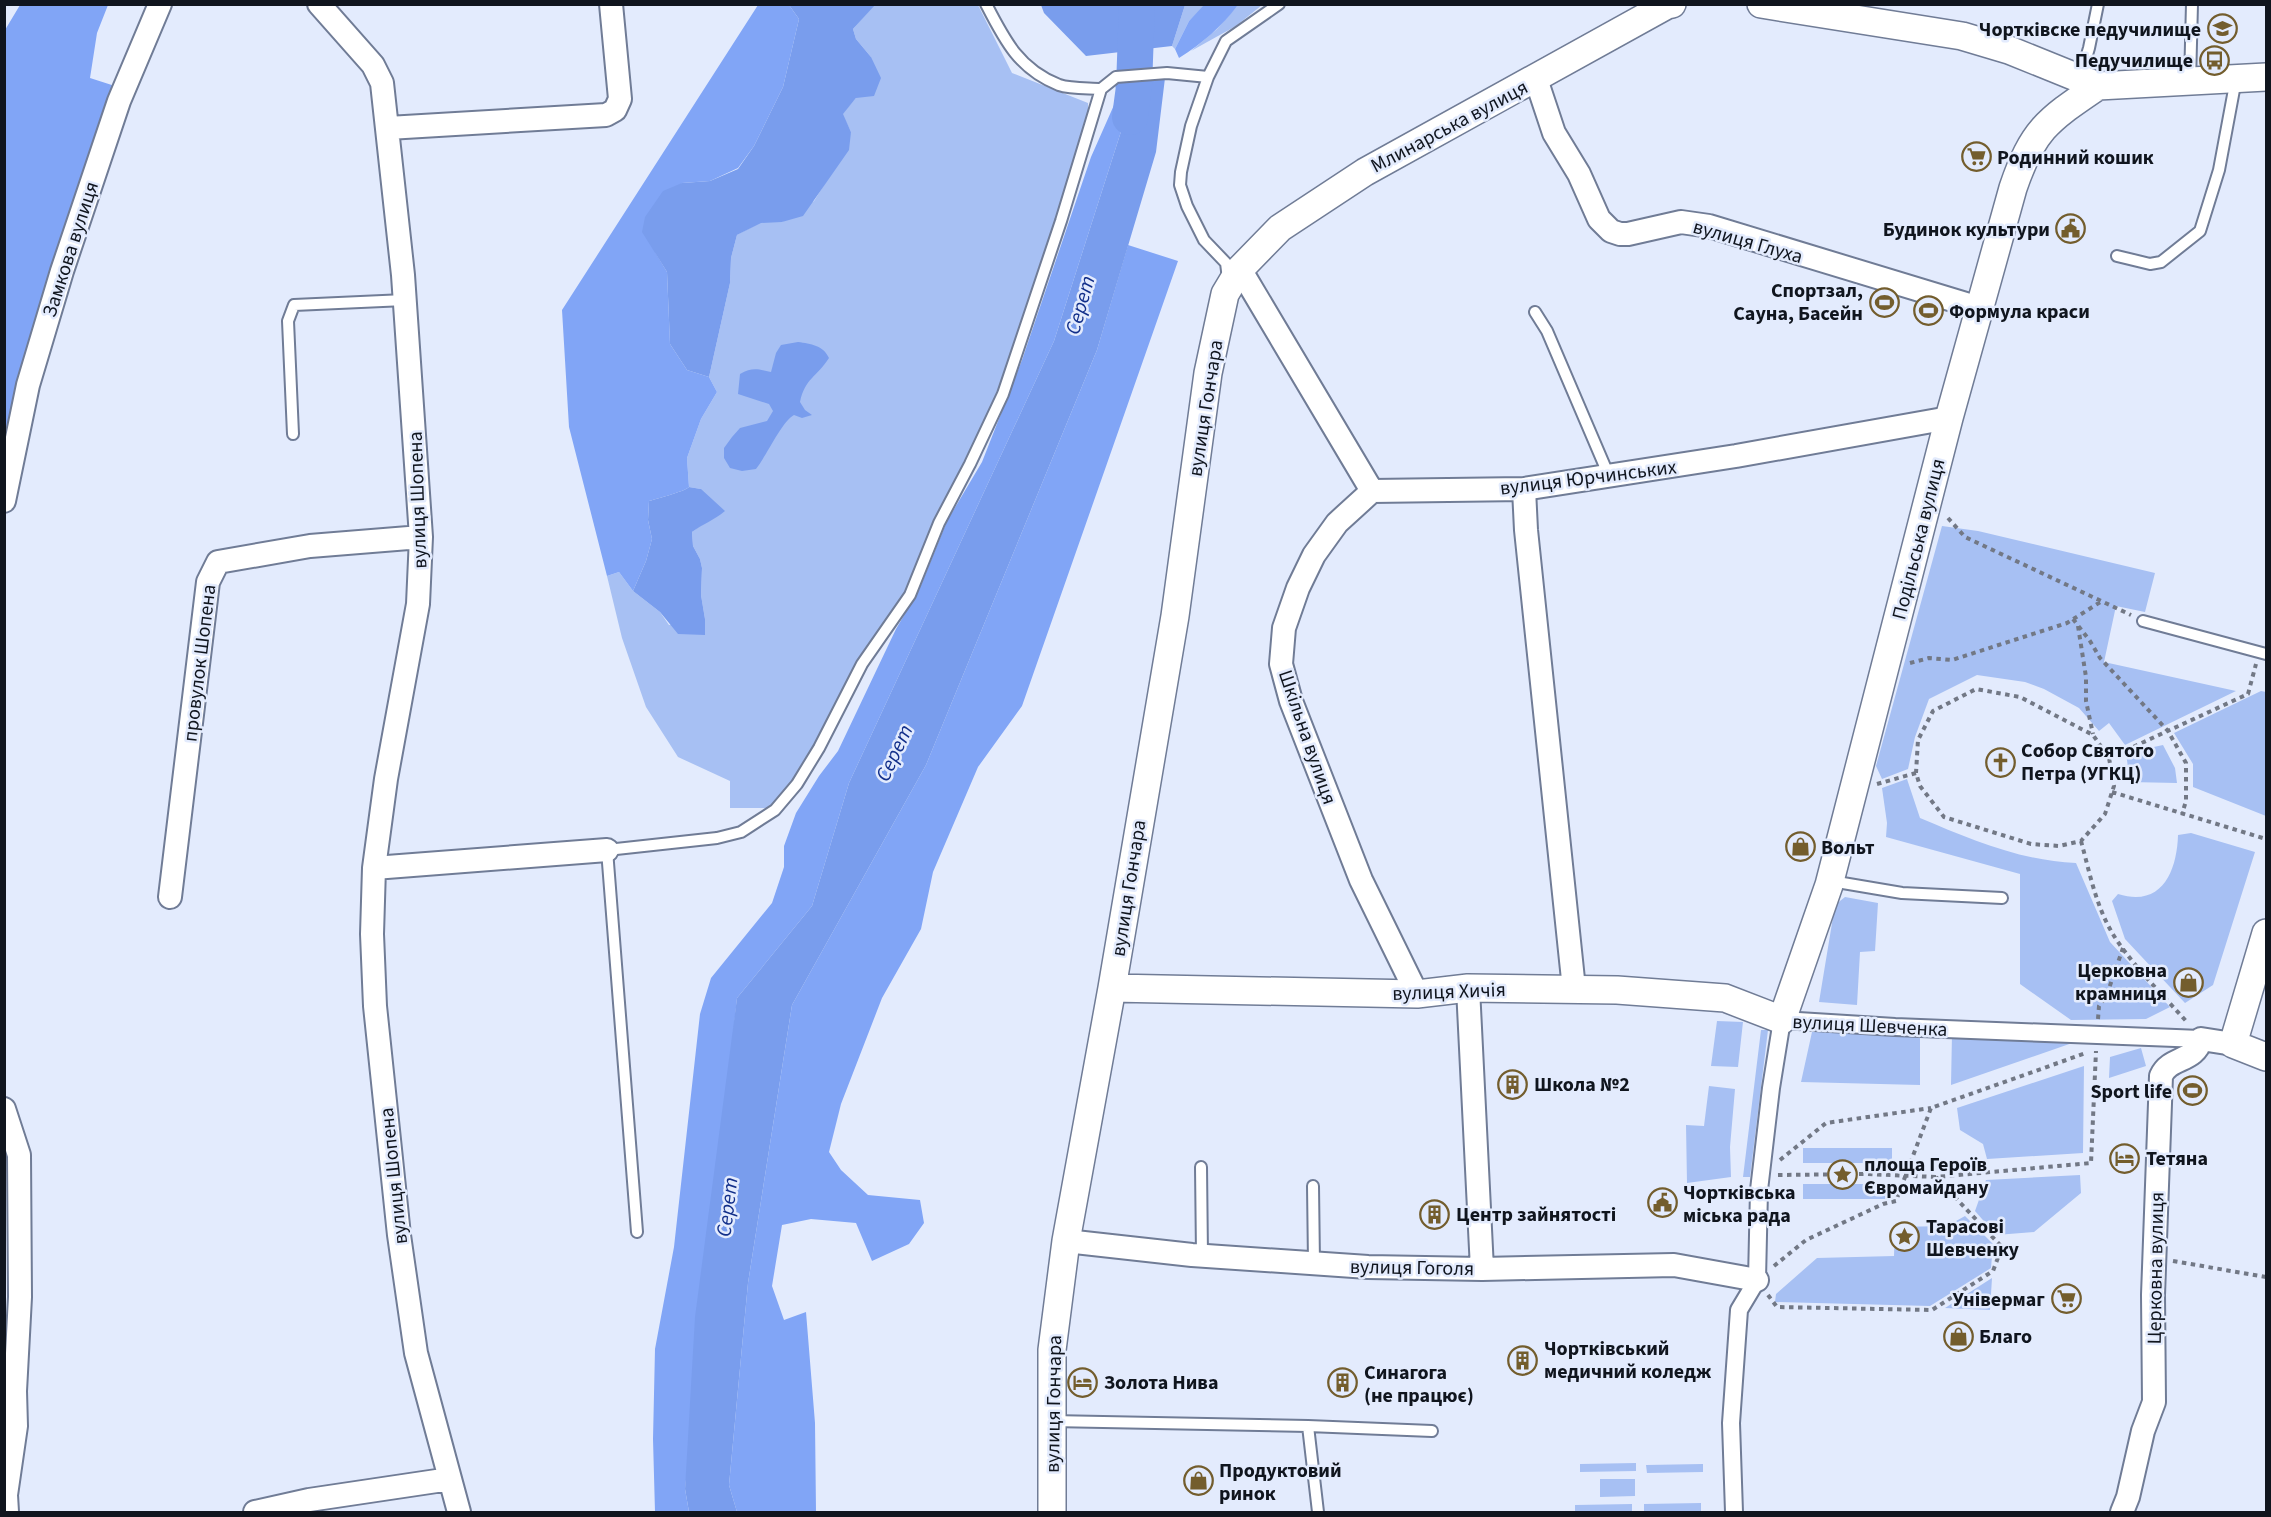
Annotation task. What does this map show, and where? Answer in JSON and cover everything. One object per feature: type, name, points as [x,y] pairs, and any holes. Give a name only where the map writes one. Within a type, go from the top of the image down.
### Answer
[{"type":"street","name":"Замкова вулиця","points":[[4,501],[28,385],[62,271],[119,101],[160,4]]},
{"type":"street","name":"вулиця Шопена","points":[[319,4],[378,73],[382,83],[405,300],[421,537],[418,604],[386,778],[374,868],[372,934],[375,1006],[399,1235],[416,1353],[459,1512]]},
{"type":"street","points":[[388,128],[574,118],[611,113],[619,105],[620,99],[611,4]]},
{"type":"street","name":"Млинарська вулиця","points":[[1240,269],[1280,228],[1365,172],[1672,4]]},
{"type":"street","points":[[1761,4],[1962,36],[2009,50],[2089,82],[2190,82],[2266,77]]},
{"type":"street","name":"вулиця Глуха","points":[[1536,79],[1554,133],[1579,174],[1599,219],[1611,231],[1628,234],[1681,222],[1709,226],[1979,308]]},
{"type":"street","name":"Подільська вулиця","points":[[1782,1020],[1830,881],[1949,418],[2010,198],[2029,147],[2051,120],[2089,82]]},
{"type":"street","points":[[1240,269],[1372,491]]},
{"type":"street","name":"вулиця Гончара","points":[[1052,1512],[1052,1350],[1066,1241],[1112,988],[1175,616],[1208,373],[1225,294],[1240,269]]},
{"type":"street","name":"вулиця Юрчинських","points":[[1372,491],[1524,489],[1736,456],[1949,418]]},
{"type":"street","points":[[1524,489],[1526,530],[1574,989]]},
{"type":"street","name":"Шкільна вулиця","points":[[1372,491],[1337,523],[1314,555],[1298,588],[1284,628],[1281,664],[1291,702],[1361,880],[1417,994]]},
{"type":"street","name":"провулок Шопена","points":[[170,897],[208,582],[214,568],[219,562],[309,546],[421,537]]},
{"type":"street","points":[[374,868],[608,850]]},
{"type":"street","points":[[2266,933],[2233,1044],[2266,1057]]},
{"type":"street","name":"вулиця Хичія","points":[[1112,988],[1417,994],[1468,988],[1617,990],[1725,998],[1782,1020]]},
{"type":"street","points":[[1468,988],[1482,1269]]},
{"type":"street","name":"вулиця Шевченка","points":[[1734,1512],[1731,1423],[1739,1310],[1757,1280],[1761,1176],[1771,1088],[1782,1020],[2096,1042],[2201,1038],[2233,1044]]},
{"type":"street","name":"Церковна вулиця","points":[[2122,1512],[2128,1497],[2143,1431],[2154,1402],[2154,1258],[2161,1076],[2173,1064],[2194,1053],[2201,1038]]},
{"type":"street","points":[[4,1109],[19,1155],[20,1297],[15,1391],[16,1426],[6,1494],[7,1512]]},
{"type":"street","name":"вулиця Гоголя","points":[[1066,1241],[1202,1255],[1368,1267],[1482,1269],[1674,1265],[1757,1280]]},
{"type":"street","points":[[255,1512],[309,1500],[450,1479]]},
{"type":"lane","points":[[986,4],[1006,43],[1026,67],[1061,86],[1101,89]]},
{"type":"lane","points":[[1225,294],[1228,278],[1226,263],[1204,240],[1187,206],[1180,185],[1191,126],[1208,77],[1226,41],[1279,4]]},
{"type":"lane","points":[[2089,82],[2089,48],[2098,4]]},
{"type":"lane","points":[[2190,82],[2192,4]]},
{"type":"lane","points":[[637,1232],[608,850],[717,838],[741,832],[775,810],[797,784],[819,748],[862,664],[910,595],[939,523],[1003,394],[1061,221],[1101,89],[1116,77],[1167,73],[1208,77]]},
{"type":"lane","points":[[2117,256],[2150,264],[2161,262],[2200,231],[2219,170],[2236,79]]},
{"type":"lane","points":[[293,434],[288,321],[294,305],[405,300]]},
{"type":"lane","points":[[1535,312],[1546,331],[1609,476]]},
{"type":"lane","points":[[2143,621],[2263,653]]},
{"type":"lane","points":[[1830,881],[1902,893],[2002,898]]},
{"type":"lane","points":[[1201,1167],[1202,1255]]},
{"type":"lane","points":[[1313,1186],[1314,1263]]},
{"type":"lane","points":[[1051,1421],[1432,1431]]},
{"type":"lane","points":[[1308,1426],[1318,1512]]},
{"type":"path","points":[[1948,518],[1965,537],[2143,621]]},
{"type":"path","points":[[1910,663],[1929,658],[1953,660],[2073,619],[2102,601]]},
{"type":"path","points":[[2073,619],[2100,658],[2168,731],[2186,763],[2186,801],[2182,814]]},
{"type":"path","points":[[2077,624],[2086,677],[2086,701],[2093,735],[2109,758],[2114,786],[2105,814],[2081,841],[2059,846],[2031,844],[1944,817],[1920,786],[1916,773],[1918,740],[1933,711],[1976,689],[2020,697],[2093,735]]},
{"type":"path","points":[[2109,758],[2248,694],[2263,653]]},
{"type":"path","points":[[1853,791],[1916,773]]},
{"type":"path","points":[[2112,792],[2266,839]]},
{"type":"path","points":[[2081,841],[2104,917],[2123,948],[2201,1038]]},
{"type":"path","points":[[1761,1176],[1906,1175],[1936,1178],[2091,1163],[2099,1006],[2106,997],[2123,948]]},
{"type":"path","points":[[1761,1176],[1826,1123],[1931,1108],[2096,1042]]},
{"type":"path","points":[[1931,1108],[1896,1201],[1883,1204],[1806,1240],[1757,1280],[1777,1307],[1932,1310],[1992,1271],[2002,1247],[1936,1178]]},
{"type":"path","points":[[2154,1258],[2266,1277]]},
{"type":"shaded area","points":[[875,4],[978,5],[1012,73],[1088,103],[1088,124],[999,393],[907,592],[859,658],[803,767],[784,792],[768,808],[730,808],[730,781],[678,757],[646,707],[622,638],[607,576],[619,572],[633,591],[660,612],[669,625],[705,619],[701,595],[702,568],[693,546],[692,532],[703,524],[701,489],[689,487],[687,458],[701,419],[717,392],[709,377],[730,283],[731,258],[737,235],[761,222],[782,222],[814,201],[829,177],[851,132],[842,114],[856,98],[871,57],[856,39],[853,29]]},
{"type":"shaded area","points":[[20,5],[108,5],[97,33],[90,78],[118,87],[5,470],[5,30]]},
{"type":"shaded area","points":[[758,5],[789,5],[799,19],[783,87],[754,146],[738,168],[710,181],[682,183],[655,252],[667,272],[670,344],[687,370],[709,377],[717,392],[701,419],[687,458],[689,487],[649,501],[648,520],[652,539],[646,561],[633,591],[619,572],[607,576],[569,427],[562,310]]},
{"type":"shaded area","points":[[1185,5],[1205,6],[1189,21],[1175,49],[1172,46]]},
{"type":"shaded area","points":[[1204,5],[1238,5],[1211,34],[1179,58],[1175,49],[1189,21]]},
{"type":"shaded area","points":[[1238,5],[1262,5],[1236,26],[1191,51],[1217,29]]},
{"type":"shaded area","points":[[1118,96],[1125,119],[1054,341],[849,783],[812,906],[737,998],[685,1489],[689,1512],[655,1512],[653,1439],[655,1349],[674,1247],[700,1014],[711,978],[772,903],[784,867],[784,846],[796,813],[838,751],[896,629],[919,590],[947,521],[982,462],[1022,360],[1091,157]]},
{"type":"shaded area","points":[[1128,245],[1178,261],[1022,706],[978,767],[933,872],[921,929],[882,998],[841,1104],[829,1152],[841,1170],[868,1195],[920,1200],[924,1223],[909,1244],[872,1261],[856,1223],[811,1219],[782,1225],[772,1286],[784,1320],[806,1312],[815,1423],[816,1512],[737,1512],[729,1485],[748,1283],[792,1005],[926,765],[1097,350]]},
{"type":"shaded area","points":[[1942,526],[1978,531],[2155,573],[2145,612],[2116,606],[2104,662],[2236,691],[2125,745],[2109,723],[2099,731],[2079,708],[2044,689],[2025,682],[1977,675],[1929,699],[1915,737],[1908,769],[1882,779],[1876,766]]},
{"type":"shaded area","points":[[2261,691],[2266,692],[2266,816],[2193,787],[2193,764],[2174,733]]},
{"type":"shaded area","points":[[2163,745],[2175,768],[2177,783],[2130,782],[2126,753]]},
{"type":"shaded area","points":[[1907,779],[1920,818],[1996,848],[2035,858],[2076,863],[2110,942],[2170,1007],[2146,1019],[2071,1020],[2020,984],[2020,874],[1886,837],[1887,823],[1882,788]]},
{"type":"shaded area","points":[[2191,833],[2255,852],[2213,985],[2185,1003],[2125,939],[2112,901],[2118,894],[2133,897],[2146,896],[2156,891],[2170,873],[2178,835]]},
{"type":"shaded area","points":[[1845,897],[1878,903],[1875,951],[1860,952],[1857,1005],[1819,1002],[1835,905]]},
{"type":"shaded area","points":[[1717,1021],[1743,1022],[1738,1067],[1711,1066]]},
{"type":"shaded area","points":[[1761,1030],[1768,1030],[1750,1177],[1743,1177]]},
{"type":"shaded area","points":[[1812,1032],[1920,1034],[1920,1085],[1801,1082]]},
{"type":"shaded area","points":[[1952,1034],[2078,1041],[1951,1085]]},
{"type":"shaded area","points":[[2141,1048],[2146,1066],[2109,1078],[2110,1057]]},
{"type":"shaded area","points":[[2084,1066],[2083,1153],[1987,1159],[1983,1144],[1960,1130],[1957,1108]]},
{"type":"shaded area","points":[[1709,1086],[1735,1089],[1730,1147],[1731,1177],[1687,1183],[1686,1125],[1704,1126]]},
{"type":"shaded area","points":[[1803,1148],[1892,1148],[1892,1163],[1803,1163]]},
{"type":"shaded area","points":[[2080,1175],[2081,1193],[2034,1232],[1996,1235],[1975,1211],[1986,1180]]},
{"type":"shaded area","points":[[1803,1184],[1892,1184],[1893,1199],[1803,1199]]},
{"type":"shaded area","points":[[1965,1216],[1993,1244],[1991,1268],[1930,1306],[1775,1302],[1776,1294],[1817,1258],[1894,1256],[1895,1227],[1947,1226]]},
{"type":"shaded area","points":[[1992,1278],[1990,1310],[1945,1308]]},
{"type":"shaded area","points":[[1636,1463],[1636,1471],[1580,1472],[1580,1464]]},
{"type":"shaded area","points":[[1703,1464],[1703,1472],[1647,1473],[1646,1465]]},
{"type":"shaded area","points":[[1600,1479],[1635,1479],[1635,1496],[1600,1497]]},
{"type":"shaded area","points":[[1701,1503],[1701,1511],[1644,1512],[1644,1504]]},
{"type":"shaded area","points":[[1632,1504],[1632,1512],[1575,1512],[1575,1505]]},
{"type":"water","points":[[1041,4],[1185,5],[1172,46],[1086,56],[1044,13]]},
{"type":"water","points":[[789,5],[875,5],[853,29],[856,39],[871,57],[881,78],[874,96],[856,98],[843,114],[851,132],[849,150],[803,216],[782,222],[761,223],[737,235],[731,258],[730,283],[709,377],[687,370],[670,344],[667,272],[642,232],[645,217],[663,191],[682,183],[710,181],[738,169],[754,146],[783,87],[799,19]]},
{"type":"water","points":[[1165,78],[1156,152],[1097,350],[926,765],[792,1005],[748,1283],[729,1485],[737,1512],[689,1512],[685,1489],[695,1317],[737,998],[812,906],[849,783],[1054,341],[1125,119],[1115,85]]},
{"type":"water","points":[[798,342],[820,348],[829,358],[808,383],[802,394],[800,402],[812,415],[802,418],[794,415],[789,419],[756,469],[742,471],[730,468],[724,458],[724,448],[732,437],[740,428],[767,421],[773,411],[769,404],[738,394],[740,374],[755,369],[771,372],[776,353],[781,345]]},
{"type":"water","points":[[689,487],[701,489],[725,511],[692,532],[693,546],[702,568],[701,595],[705,635],[678,634],[660,612],[633,591],[646,561],[652,539],[648,520],[649,501]]},
{"type":"waterway","name":"Серет","points":[[1130,117],[1134,87],[1137,4]]},
{"type":"place","name":"Чортківске педучилище","points":[[2222,29]]},
{"type":"place","name":"Педучилище","points":[[2214,60]]},
{"type":"place","name":"Родинний кошик","points":[[1976,157]]},
{"type":"place","name":"Будинок культури","points":[[2071,229]]},
{"type":"place","name":"Спортзал, Сауна, Басейн","points":[[1884,302]]},
{"type":"place","name":"Формула краси","points":[[1928,311]]},
{"type":"place","name":"Собор Святого Петра (УГКЦ)","points":[[2000,762]]},
{"type":"place","name":"Вольт","points":[[1800,847]]},
{"type":"place","name":"Церковна крамниця","points":[[2188,982]]},
{"type":"place","name":"Школа №2","points":[[1513,1084]]},
{"type":"place","name":"Sport life","points":[[2193,1091]]},
{"type":"place","name":"Тетяна","points":[[2125,1158]]},
{"type":"place","name":"площа Героїв Євромайдану","points":[[1843,1175]]},
{"type":"place","name":"Чортківська міська рада","points":[[1662,1203]]},
{"type":"place","name":"Центр зайнятості","points":[[1435,1214]]},
{"type":"place","name":"Тарасові Шевченку","points":[[1905,1237]]},
{"type":"place","name":"Універмаг","points":[[2066,1299]]},
{"type":"place","name":"Благо","points":[[1958,1336]]},
{"type":"place","name":"Чортківський медичний коледж","points":[[1523,1360]]},
{"type":"place","name":"Золота Нива","points":[[1083,1382]]},
{"type":"place","name":"Синагога (не працює)","points":[[1343,1383]]},
{"type":"place","name":"Продуктовий ринок","points":[[1198,1481]]}]
